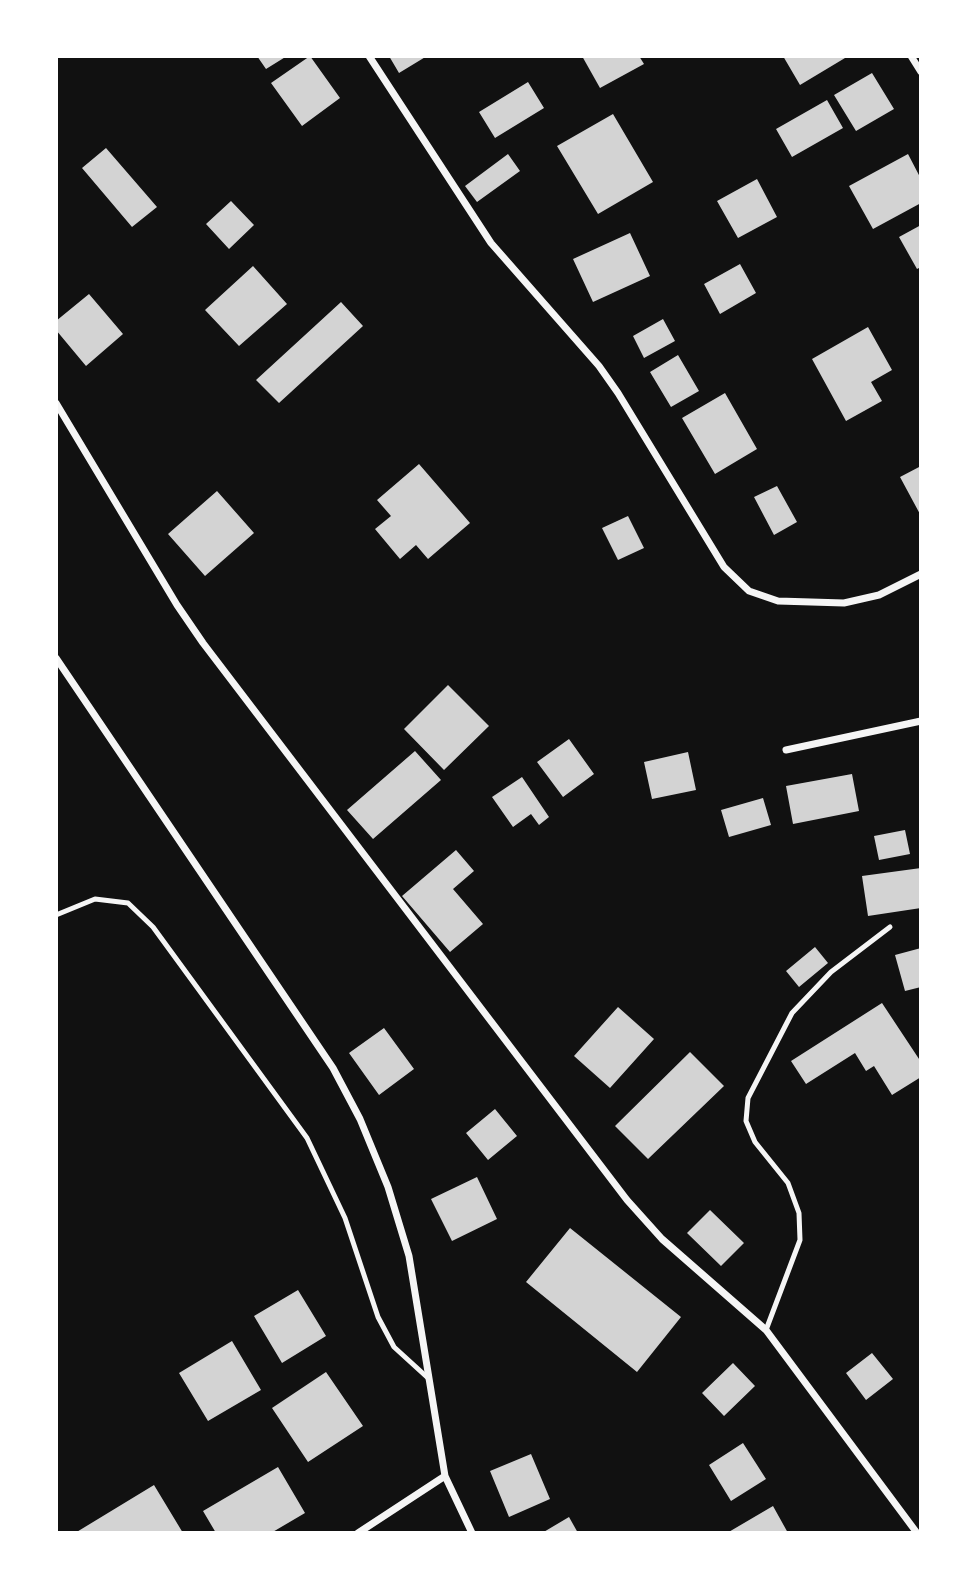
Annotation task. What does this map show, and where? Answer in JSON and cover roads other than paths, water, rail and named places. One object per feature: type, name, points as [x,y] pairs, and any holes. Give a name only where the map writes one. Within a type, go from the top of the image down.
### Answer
[{"type":"street","points":[[369,56],[491,243],[599,366],[724,567],[749,591],[778,601],[844,603],[879,595],[921,573]]},
{"type":"street","points":[[911,56],[921,72]]},
{"type":"street","points":[[56,403],[177,605],[203,643],[627,1200],[662,1239],[766,1330],[917,1533]]},
{"type":"street","points":[[56,658],[333,1068],[360,1119],[388,1187],[409,1256],[445,1476],[472,1533]]},
{"type":"street","points":[[786,750],[921,721]]},
{"type":"street","points":[[358,1533],[445,1476]]},
{"type":"lane","points":[[56,915],[95,899],[128,903],[153,927],[307,1138],[345,1218],[378,1317],[394,1347],[428,1378]]},
{"type":"lane","points":[[766,1330],[800,1240],[799,1213],[788,1183],[755,1142],[746,1121],[748,1098],[792,1013],[831,972],[890,927]]}]
